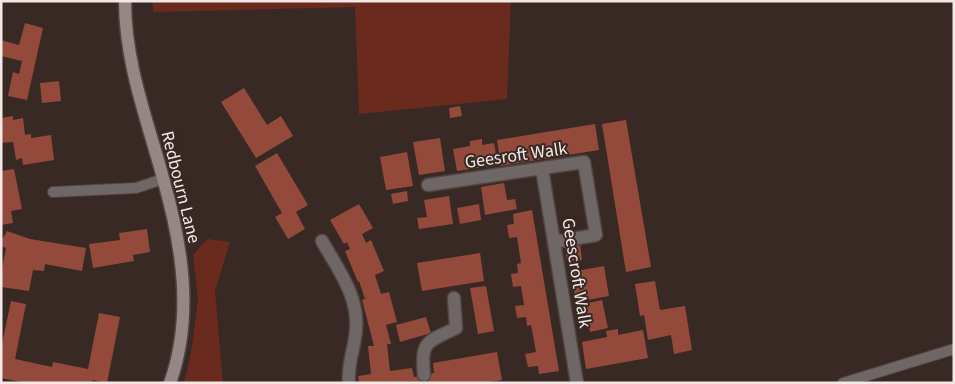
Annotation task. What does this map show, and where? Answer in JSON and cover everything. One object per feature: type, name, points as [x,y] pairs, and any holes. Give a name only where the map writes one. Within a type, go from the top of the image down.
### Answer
[{"type":"main road","name":"Redbourn Lane","points":[[125,1],[125,23],[129,56],[138,97],[163,179],[179,246],[184,279],[183,314],[175,367],[170,383]]},
{"type":"street","name":"Geesroft Walk","points":[[428,185],[584,162],[596,235],[555,242]]},
{"type":"street","name":"Geescroft Walk","points":[[542,169],[577,383]]},
{"type":"street","points":[[322,240],[346,283],[355,308],[356,331],[349,366],[349,383]]},
{"type":"street","points":[[424,375],[425,347],[430,341],[456,328],[454,298]]},
{"type":"lane","points":[[53,192],[136,188],[163,179]]},
{"type":"lane","points":[[843,383],[954,349]]},
{"type":"shaded area","points":[[153,1],[511,1],[507,99],[359,114],[355,7],[153,12]]},
{"type":"shaded area","points":[[207,239],[230,242],[215,291],[223,383],[184,383],[191,353],[198,299],[193,255]]},
{"type":"building","points":[[25,23],[43,28],[27,100],[8,96],[13,72],[19,74],[22,61],[1,56],[1,40],[19,45]]},
{"type":"building","points":[[59,81],[61,101],[42,103],[40,83]]},
{"type":"building","points":[[244,88],[267,125],[281,116],[293,136],[256,158],[221,102]]},
{"type":"building","points":[[460,106],[462,116],[450,118],[449,108]]},
{"type":"building","points":[[13,116],[13,120],[23,118],[25,135],[31,134],[31,138],[51,135],[54,160],[23,165],[22,158],[16,160],[13,142],[1,143],[1,118]]},
{"type":"building","points":[[626,120],[651,267],[626,272],[602,124]]},
{"type":"building","points":[[595,124],[599,150],[501,166],[497,140]]},
{"type":"building","points":[[440,138],[445,171],[419,175],[413,142]]},
{"type":"building","points":[[482,139],[482,145],[494,143],[498,165],[457,171],[453,149],[470,146],[470,141]]},
{"type":"building","points":[[407,152],[413,186],[386,190],[380,157]]},
{"type":"building","points":[[277,153],[308,205],[296,212],[305,229],[288,239],[275,217],[282,213],[255,166]]},
{"type":"building","points":[[14,169],[22,209],[11,211],[13,223],[1,225],[1,171]]},
{"type":"building","points":[[504,183],[507,200],[515,199],[517,209],[485,215],[481,187]]},
{"type":"building","points":[[407,191],[408,201],[393,204],[391,194]]},
{"type":"building","points":[[449,196],[453,224],[419,229],[417,218],[427,217],[424,200]]},
{"type":"building","points":[[359,204],[373,228],[362,234],[366,243],[371,240],[384,271],[375,275],[381,294],[389,292],[397,322],[386,325],[391,344],[387,344],[390,371],[412,368],[414,377],[434,373],[433,363],[497,352],[502,380],[484,383],[359,383],[358,376],[371,374],[368,346],[374,346],[362,300],[365,299],[345,251],[350,249],[347,242],[344,244],[330,220]]},
{"type":"building","points":[[479,204],[481,220],[460,224],[457,208]]},
{"type":"building","points":[[532,210],[559,371],[539,374],[538,366],[528,367],[525,354],[536,352],[531,325],[527,326],[526,317],[517,318],[515,306],[524,305],[521,286],[513,287],[511,274],[518,273],[517,264],[521,263],[517,237],[509,238],[507,225],[514,224],[513,214]]},
{"type":"building","points":[[147,229],[150,252],[133,255],[134,261],[93,268],[89,244],[120,240],[119,233]]},
{"type":"building","points":[[7,231],[30,239],[86,248],[82,271],[45,264],[44,271],[33,270],[29,291],[1,287],[1,273],[6,248],[1,246],[1,237],[3,238]]},
{"type":"building","points":[[580,244],[582,260],[567,262],[565,246]]},
{"type":"building","points":[[480,253],[484,281],[422,291],[417,263]]},
{"type":"building","points":[[604,266],[609,296],[576,302],[571,272]]},
{"type":"building","points":[[655,281],[660,310],[685,306],[692,350],[674,354],[671,335],[648,340],[644,315],[640,316],[635,284]]},
{"type":"building","points":[[486,286],[494,331],[478,334],[470,288]]},
{"type":"building","points":[[602,300],[608,328],[590,332],[584,304]]},
{"type":"building","points":[[11,301],[26,304],[15,359],[52,367],[53,362],[88,369],[99,313],[120,317],[107,383],[93,380],[92,383],[26,383],[1,378],[1,349]]},
{"type":"building","points":[[426,317],[431,333],[400,342],[396,325]]},
{"type":"building","points":[[618,329],[618,335],[643,330],[648,358],[586,369],[582,342],[607,337],[606,331]]}]
